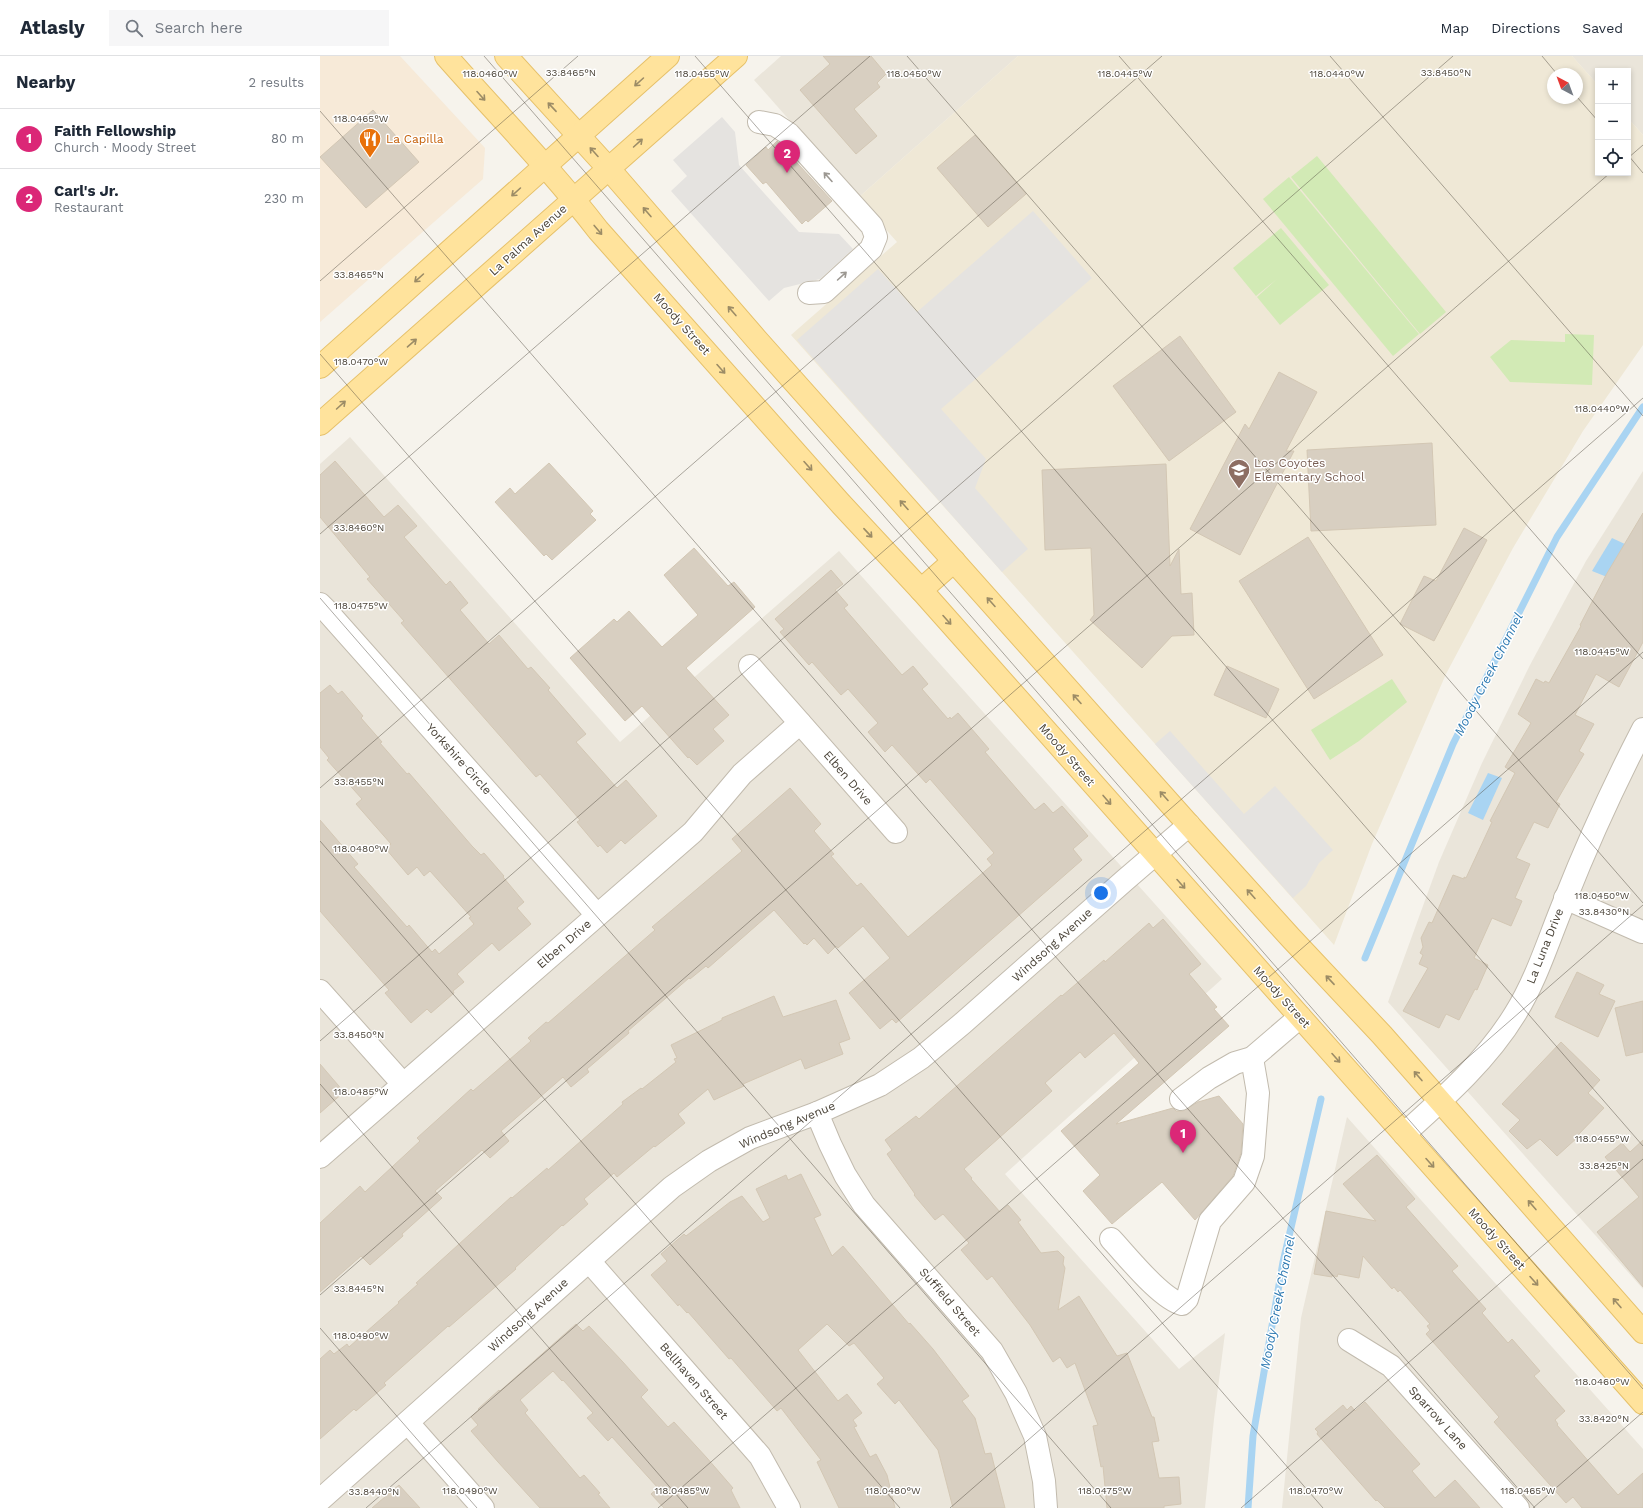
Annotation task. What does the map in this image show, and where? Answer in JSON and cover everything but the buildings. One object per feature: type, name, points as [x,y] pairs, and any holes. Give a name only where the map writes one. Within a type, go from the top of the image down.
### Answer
[{"type":"main road","name":"Moody Street","points":[[446,56],[545,165],[603,236],[841,504],[921,590],[1643,1403]]},
{"type":"main road","points":[[506,56],[609,168],[757,340],[1290,937],[1382,1035],[1643,1332]]},
{"type":"main road","points":[[320,367],[668,56]]},
{"type":"main road","name":"La Palma Avenue","points":[[320,424],[736,56]]},
{"type":"main road","points":[[921,590],[954,561]]},
{"type":"street","points":[[759,122],[775,124],[789,134],[872,226],[876,237],[871,249],[824,292],[809,293]]},
{"type":"street","name":"Yorkshire Circle","points":[[320,604],[597,915]]},
{"type":"street","name":"Elben Drive","points":[[750,666],[896,832]]},
{"type":"street","name":"Elben Drive","points":[[320,1157],[693,832],[742,774],[800,723]]},
{"type":"street","name":"La Luna Drive","points":[[1404,1134],[1440,1101],[1493,1044],[1515,1014],[1535,975],[1565,898],[1617,779],[1643,729]]},
{"type":"street","name":"Windsong Avenue","points":[[320,1500],[672,1187],[709,1161],[750,1138],[817,1113],[880,1085],[921,1058],[964,1023],[1190,825]]},
{"type":"street","points":[[1565,898],[1642,932]]},
{"type":"street","points":[[320,991],[403,1084]]},
{"type":"street","points":[[1181,1099],[1209,1078],[1236,1063],[1252,1058],[1300,1017]]},
{"type":"street","points":[[1111,1239],[1163,1294],[1173,1302],[1182,1304],[1187,1300],[1210,1221],[1244,1182],[1253,1156],[1258,1093],[1252,1058]]},
{"type":"street","name":"Suffield Street","points":[[817,1113],[845,1175],[864,1204],[992,1351],[1016,1393],[1035,1436],[1044,1481],[1046,1508]]},
{"type":"street","name":"Bellhaven Street","points":[[589,1260],[760,1456],[789,1508]]},
{"type":"street","name":"Sparrow Lane","points":[[1349,1340],[1391,1366],[1518,1508]]},
{"type":"street","points":[[408,1423],[483,1508]]},
{"type":"shaded area","points":[[320,56],[400,56],[485,148],[483,179],[320,322]]},
{"type":"shaded area","points":[[781,56],[1018,56],[858,198],[754,80]]},
{"type":"shaded area","name":"Los Coyotes Elementary School","points":[[1018,56],[1572,56],[1583,68],[1547,68],[1547,104],[1583,104],[1583,68],[1595,82],[1595,176],[1631,176],[1631,121],[1643,135],[1643,345],[1583,431],[1513,548],[1446,674],[1372,844],[1334,945],[791,335],[897,242],[858,198]]},
{"type":"shaded area","points":[[1572,56],[1643,56],[1643,135],[1631,121],[1631,68],[1595,68],[1595,82]]},
{"type":"shaded area","points":[[722,117],[735,132],[739,165],[799,232],[839,234],[853,249],[820,279],[784,288],[769,301],[671,191],[687,176],[673,160]]},
{"type":"shaded area","points":[[1033,211],[1092,278],[941,409],[986,459],[975,488],[1028,549],[1002,572],[797,340],[878,269],[917,312]]},
{"type":"shaded area","points":[[350,437],[620,742],[839,551],[1222,979],[1005,1174],[1179,1369],[1225,1333],[1205,1508],[320,1508],[320,464]]},
{"type":"shaded area","points":[[1643,471],[1643,1289],[1388,1002],[1439,862],[1482,763],[1530,665],[1586,561]]},
{"type":"shaded area","points":[[1170,731],[1244,814],[1275,786],[1333,850],[1319,863],[1306,886],[1293,898],[1155,744]]},
{"type":"shaded area","points":[[1347,1117],[1643,1449],[1643,1508],[1282,1508],[1301,1318]]},
{"type":"green space","points":[[1317,156],[1446,312],[1420,334],[1291,177]]},
{"type":"green space","points":[[1289,177],[1419,334],[1393,356],[1263,199]]},
{"type":"green space","points":[[1281,228],[1329,285],[1280,325],[1257,297],[1277,279],[1256,296],[1233,268]]},
{"type":"green space","points":[[1565,334],[1594,335],[1592,385],[1510,382],[1490,357],[1511,340],[1565,342]]},
{"type":"green space","points":[[1392,679],[1407,702],[1359,741],[1330,760],[1311,730]]},
{"type":"water","points":[[1612,538],[1627,545],[1607,577],[1592,571]]},
{"type":"water","points":[[1488,773],[1502,778],[1483,820],[1468,813]]},
{"type":"waterway","name":"Moody Creek Channel","points":[[1365,958],[1453,744],[1557,537],[1643,407]]},
{"type":"waterway","name":"Moody Creek Channel","points":[[1248,1508],[1253,1436],[1283,1262],[1321,1099]]},
{"type":"place","name":"La Capilla","points":[[370,158]]},
{"type":"place","name":"Carl's Jr.","points":[[787,173]]},
{"type":"place","name":"Los Coyotes Elementary School","points":[[1239,490]]},
{"type":"place","name":"Faith Fellowship","points":[[1183,1153]]}]
